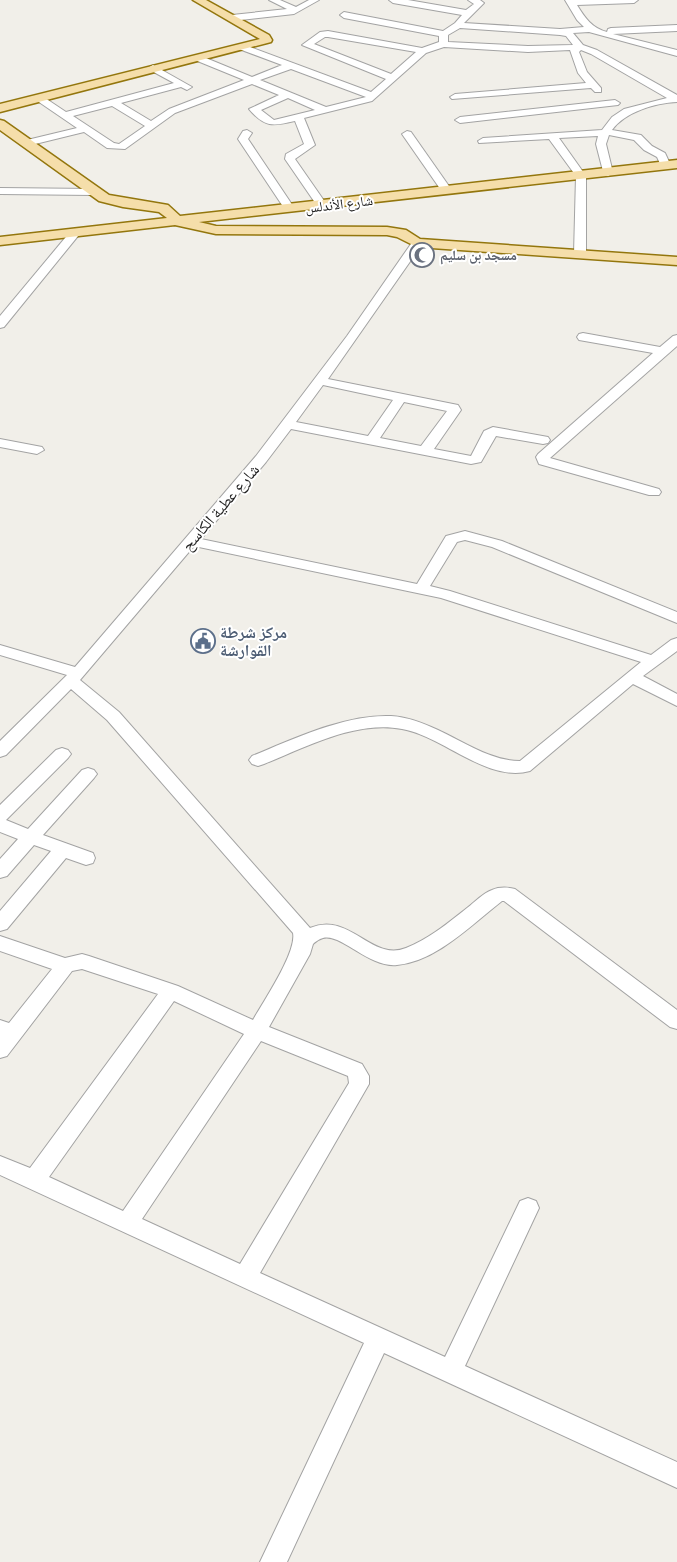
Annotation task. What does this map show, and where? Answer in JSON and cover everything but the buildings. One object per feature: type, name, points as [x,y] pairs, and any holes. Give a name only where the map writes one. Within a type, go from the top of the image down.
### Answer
[{"type":"main road","points":[[0,108],[152,68],[265,42],[267,39],[198,0]]},
{"type":"main road","points":[[0,124],[93,192],[112,201],[163,208],[178,222],[216,230],[239,232],[387,231],[401,233],[417,243],[677,261]]},
{"type":"main road","name":"شارع الأندلس","points":[[0,241],[672,165]]},
{"type":"street","points":[[273,0],[297,10]]},
{"type":"street","points":[[232,18],[280,14],[297,10],[315,0]]},
{"type":"street","points":[[393,0],[468,13]]},
{"type":"street","points":[[344,15],[444,34],[458,24],[480,3],[472,0]]},
{"type":"street","points":[[570,1],[634,0]]},
{"type":"street","points":[[570,1],[591,30],[677,53]]},
{"type":"street","points":[[458,24],[569,34],[580,46],[594,52],[676,99]]},
{"type":"street","points":[[560,32],[677,28]]},
{"type":"street","points":[[393,78],[307,45],[323,34],[328,34],[423,51]]},
{"type":"street","points":[[443,44],[444,34]]},
{"type":"street","points":[[287,95],[254,109],[270,123],[299,118],[362,101],[372,96],[423,51],[443,44],[528,49],[580,46]]},
{"type":"street","points":[[580,46],[574,51],[583,73],[592,84],[627,112]]},
{"type":"street","points":[[242,47],[372,96]]},
{"type":"street","points":[[198,58],[327,110]]},
{"type":"street","points":[[39,98],[116,148],[121,147],[172,111],[290,66]]},
{"type":"street","points":[[152,68],[207,97]]},
{"type":"street","points":[[65,116],[182,84]]},
{"type":"street","points":[[456,97],[592,84]]},
{"type":"street","points":[[608,173],[601,144],[606,133],[620,115],[676,99]]},
{"type":"street","points":[[113,102],[152,125]]},
{"type":"street","points":[[460,120],[615,104]]},
{"type":"street","points":[[299,118],[310,145],[290,156],[290,159],[322,206]]},
{"type":"street","points":[[26,143],[86,129]]},
{"type":"street","points":[[247,133],[243,139],[290,209]]},
{"type":"street","points":[[483,141],[552,135],[606,133],[637,137],[648,148],[661,155],[672,165]]},
{"type":"street","points":[[407,134],[447,191]]},
{"type":"street","points":[[552,135],[581,176],[580,254]]},
{"type":"street","points":[[0,191],[93,192]]},
{"type":"street","points":[[0,324],[74,234]]},
{"type":"street","name":"شارع عطية الكاسح","points":[[0,751],[74,677],[261,459],[351,339],[417,243]]},
{"type":"street","points":[[583,336],[661,352],[677,358]]},
{"type":"street","points":[[654,492],[542,458],[677,339]]},
{"type":"street","points":[[320,380],[450,406],[454,410],[425,451]]},
{"type":"street","points":[[372,440],[401,396]]},
{"type":"street","points":[[287,424],[476,459],[489,434],[493,431],[543,440]]},
{"type":"street","points":[[0,443],[37,450]]},
{"type":"street","points":[[421,589],[451,539],[465,535],[526,555],[677,618]]},
{"type":"street","points":[[190,542],[359,578],[445,594],[652,661]]},
{"type":"street","points":[[258,760],[353,726],[374,722],[407,724],[505,766],[524,766],[632,677],[677,643]]},
{"type":"street","points":[[0,650],[74,677],[113,716],[302,931],[304,940],[300,954],[257,1030],[127,1223]]},
{"type":"street","points":[[632,677],[677,701]]},
{"type":"street","points":[[0,816],[62,754]]},
{"type":"street","points":[[0,871],[88,774]]},
{"type":"street","points":[[0,825],[86,858]]},
{"type":"street","points":[[0,924],[63,849]]},
{"type":"street","points":[[304,940],[320,932],[334,931],[374,953],[389,958],[397,958],[417,952],[497,895],[508,894],[677,1020]]},
{"type":"street","points":[[0,942],[65,966]]},
{"type":"street","points":[[0,1050],[7,1030],[65,966],[82,961],[171,991],[257,1030],[355,1070],[359,1076],[359,1084],[244,1278]]},
{"type":"street","points":[[33,1180],[171,991]]},
{"type":"street","points":[[0,1165],[677,1475]]},
{"type":"street","points":[[451,1370],[528,1208]]},
{"type":"street","points":[[273,1562],[378,1338]]},
{"type":"place","name":"مسجد بن سليم","points":[[422,255]]},
{"type":"place","name":"مركز شرطة القوارشة","points":[[203,641]]}]
